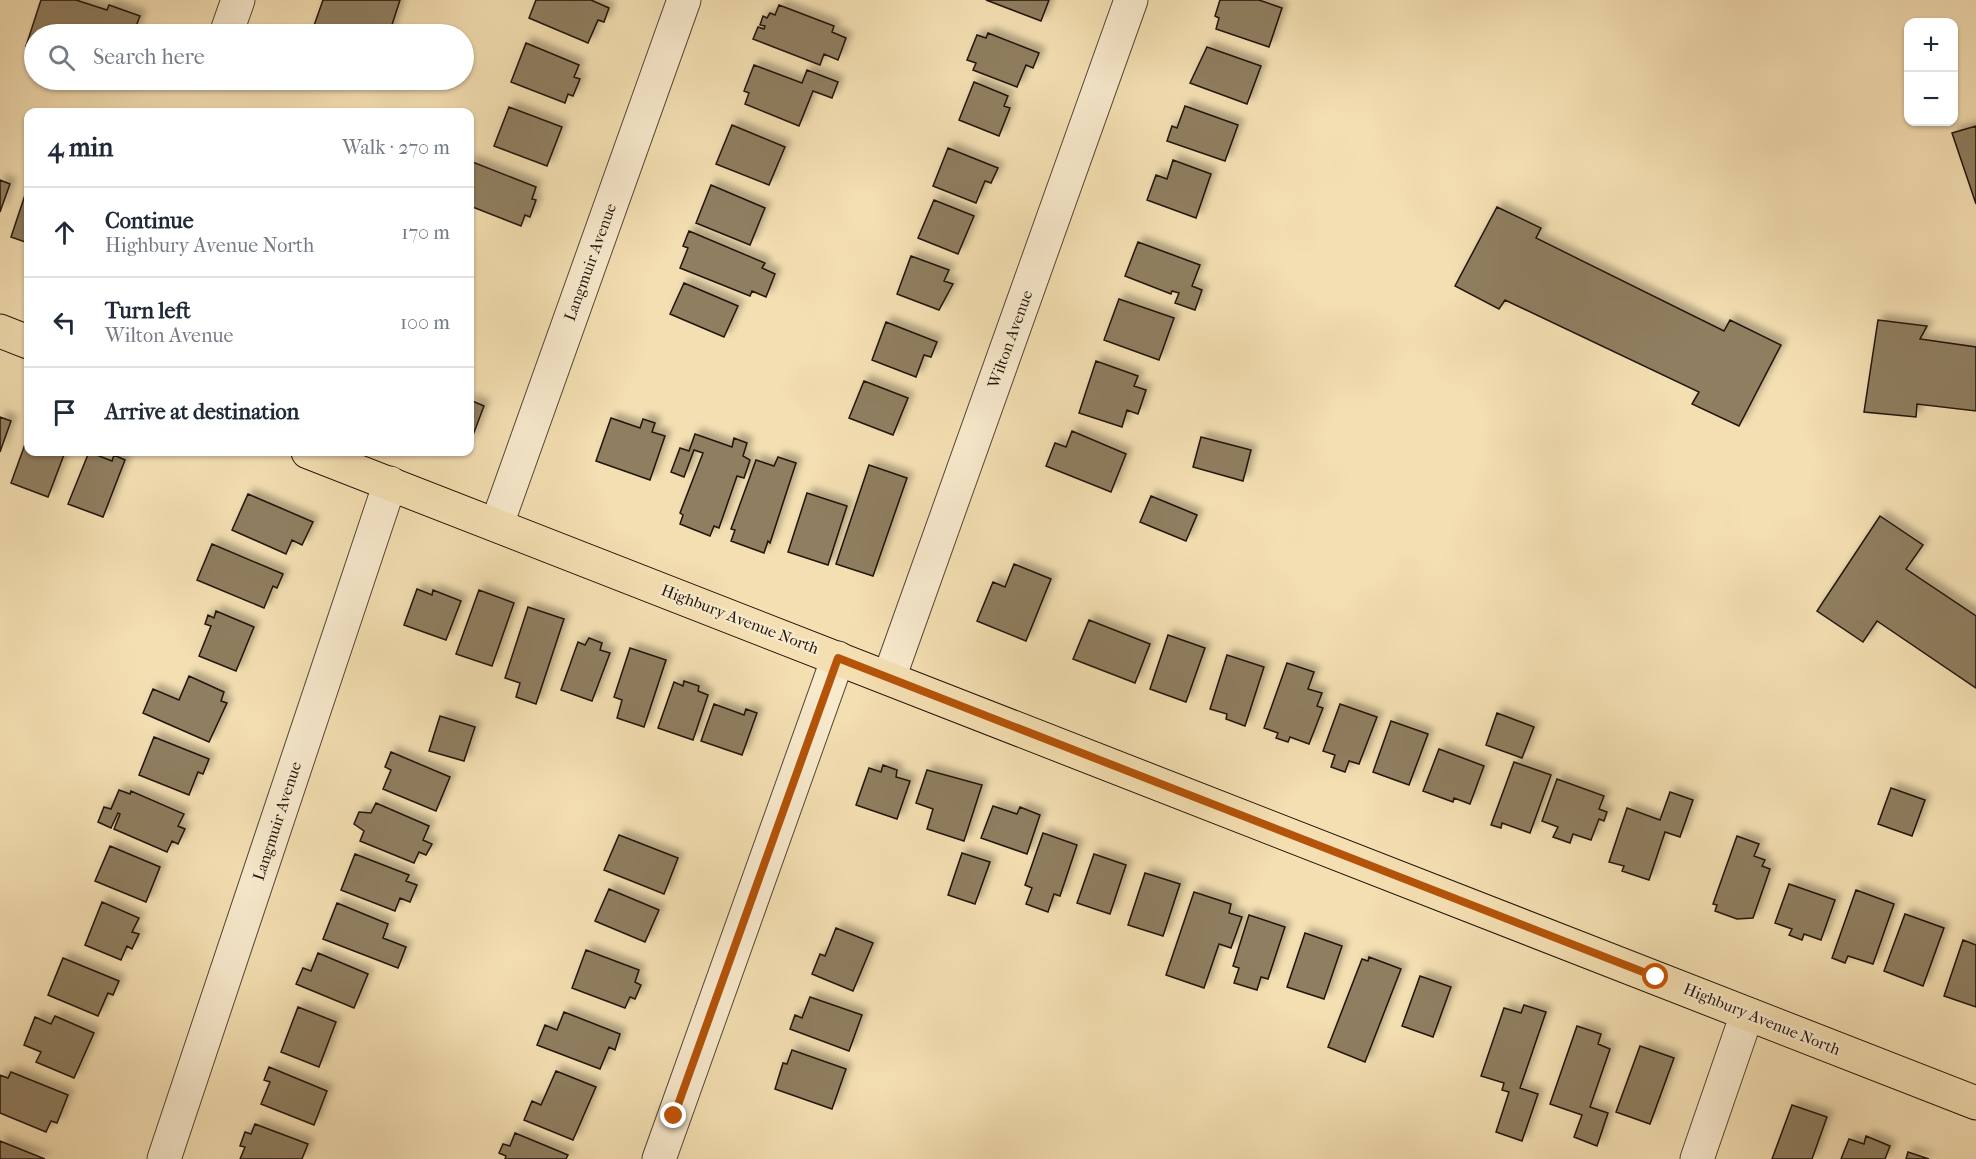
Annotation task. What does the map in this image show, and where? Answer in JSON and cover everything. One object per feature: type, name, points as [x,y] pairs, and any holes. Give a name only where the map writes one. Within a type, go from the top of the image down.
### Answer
[{"type":"main road","points":[[0,331],[24,340]]},
{"type":"main road","name":"Highbury Avenue North","points":[[319,456],[1976,1103]]},
{"type":"street","points":[[230,24],[238,0]]},
{"type":"street","name":"Langmuir Avenue","points":[[497,524],[684,0]]},
{"type":"street","name":"Wilton Avenue","points":[[889,678],[1131,0]]},
{"type":"street","name":"Langmuir Avenue","points":[[164,1159],[390,483]]},
{"type":"street","points":[[659,1159],[838,658]]},
{"type":"street","points":[[1697,1159],[1747,1014]]},
{"type":"building","points":[[41,0],[76,0],[107,10],[109,5],[140,16],[137,24],[33,24]]},
{"type":"building","points":[[323,0],[400,0],[392,24],[315,24]]},
{"type":"building","points":[[536,0],[591,0],[609,8],[604,22],[598,20],[588,43],[529,18]]},
{"type":"building","points":[[986,0],[1049,0],[1041,21]]},
{"type":"building","points":[[1220,0],[1259,0],[1282,8],[1269,47],[1216,29],[1219,18],[1215,16]]},
{"type":"building","points":[[779,5],[834,26],[832,32],[846,38],[838,60],[824,54],[820,65],[753,39],[758,27],[764,29],[765,26],[760,25],[763,16],[767,18],[770,13],[775,15]]},
{"type":"building","points":[[988,33],[1039,53],[1033,68],[1026,65],[1017,87],[973,70],[976,63],[967,60],[977,35],[986,38]]},
{"type":"building","points":[[526,43],[579,65],[574,77],[580,79],[573,96],[568,94],[565,103],[511,82]]},
{"type":"building","points":[[1207,47],[1261,66],[1247,104],[1190,83]]},
{"type":"building","points":[[754,65],[802,83],[807,70],[838,82],[832,98],[813,91],[799,126],[745,104],[749,93],[744,91]]},
{"type":"building","points":[[974,82],[1008,96],[1004,106],[1010,108],[999,136],[959,120]]},
{"type":"building","points":[[1185,106],[1238,125],[1225,161],[1167,141],[1172,126],[1177,128]]},
{"type":"building","points":[[509,107],[562,127],[547,166],[494,146]]},
{"type":"building","points":[[732,125],[785,147],[769,185],[716,164]]},
{"type":"building","points":[[1976,126],[1976,204],[1952,133]]},
{"type":"building","points":[[948,148],[998,168],[991,183],[985,181],[976,203],[933,186]]},
{"type":"building","points":[[1173,160],[1211,174],[1196,218],[1147,200],[1156,175],[1167,179]]},
{"type":"building","points":[[474,163],[536,187],[532,199],[536,200],[530,217],[525,215],[521,226],[474,208]]},
{"type":"building","points":[[0,180],[10,184],[0,212]]},
{"type":"building","points":[[711,185],[765,208],[750,245],[696,223]]},
{"type":"building","points":[[24,198],[24,242],[11,237]]},
{"type":"building","points":[[934,200],[974,216],[958,254],[918,238]]},
{"type":"building","points":[[1497,207],[1541,228],[1536,238],[1724,331],[1730,320],[1781,345],[1739,426],[1692,404],[1699,392],[1505,300],[1499,309],[1455,286]]},
{"type":"building","points":[[689,231],[765,263],[762,268],[775,274],[766,297],[752,291],[750,296],[680,268],[688,248],[683,246]]},
{"type":"building","points":[[1138,242],[1200,265],[1192,286],[1202,290],[1195,310],[1175,303],[1179,293],[1172,291],[1171,294],[1125,276]]},
{"type":"building","points":[[911,256],[949,270],[944,281],[953,284],[939,310],[897,294]]},
{"type":"building","points":[[684,283],[738,306],[724,337],[670,314]]},
{"type":"building","points":[[1119,299],[1174,318],[1159,360],[1104,340]]},
{"type":"building","points":[[1878,320],[1927,326],[1920,339],[1976,347],[1976,411],[1917,404],[1916,417],[1864,412]]},
{"type":"building","points":[[886,322],[937,342],[931,357],[924,355],[916,377],[872,360]]},
{"type":"building","points":[[1096,361],[1138,376],[1134,386],[1146,390],[1138,414],[1127,410],[1122,427],[1079,413]]},
{"type":"building","points":[[864,381],[908,398],[893,435],[849,418]]},
{"type":"building","points":[[474,402],[484,406],[474,432]]},
{"type":"building","points":[[0,417],[11,421],[0,452]]},
{"type":"building","points":[[611,418],[640,428],[643,419],[655,423],[652,432],[665,436],[650,480],[596,461]]},
{"type":"building","points":[[1072,431],[1126,454],[1111,492],[1046,466],[1055,443],[1066,447]]},
{"type":"building","points":[[695,434],[732,447],[734,438],[747,443],[743,456],[750,460],[744,478],[737,476],[719,528],[714,526],[710,536],[680,524],[683,515],[680,513],[703,453],[694,450],[684,477],[671,472],[680,448],[689,451]]},
{"type":"building","points":[[1201,437],[1251,450],[1243,481],[1193,467]]},
{"type":"building","points":[[24,447],[24,456],[63,456],[48,497],[11,483]]},
{"type":"building","points":[[87,456],[99,456],[112,461],[114,456],[116,456],[125,460],[103,517],[68,504]]},
{"type":"building","points":[[778,457],[796,463],[770,543],[768,541],[764,553],[731,541],[735,530],[731,529],[756,460],[774,466]]},
{"type":"building","points":[[869,465],[907,478],[873,576],[836,564]]},
{"type":"building","points":[[807,493],[847,506],[828,565],[788,552]]},
{"type":"building","points":[[248,494],[313,522],[302,545],[292,540],[286,554],[232,530]]},
{"type":"building","points":[[1151,496],[1197,515],[1186,541],[1140,522]]},
{"type":"building","points":[[1880,516],[1923,545],[1906,569],[1976,616],[1976,688],[1877,621],[1863,642],[1817,611]]},
{"type":"building","points":[[212,544],[283,574],[277,588],[273,586],[264,608],[197,580]]},
{"type":"building","points":[[1014,564],[1051,579],[1026,641],[977,621],[993,582],[1005,587]]},
{"type":"building","points":[[417,589],[432,595],[433,590],[461,601],[446,640],[404,625]]},
{"type":"building","points":[[479,590],[514,603],[492,666],[456,654]]},
{"type":"building","points":[[528,607],[564,619],[536,704],[516,697],[520,683],[505,678]]},
{"type":"building","points":[[216,611],[254,627],[236,671],[199,656],[211,626],[205,624],[208,615],[214,618]]},
{"type":"building","points":[[1089,620],[1150,644],[1135,683],[1073,659]]},
{"type":"building","points":[[1168,635],[1205,648],[1186,702],[1150,689]]},
{"type":"building","points":[[589,638],[602,643],[600,650],[610,653],[592,701],[561,690],[578,642],[585,645]]},
{"type":"building","points":[[630,648],[666,660],[644,727],[617,718],[622,700],[614,697]]},
{"type":"building","points":[[1227,655],[1264,667],[1245,726],[1226,719],[1227,714],[1210,709]]},
{"type":"building","points":[[1287,663],[1314,672],[1308,689],[1322,693],[1317,706],[1323,708],[1309,744],[1290,737],[1288,742],[1276,738],[1278,733],[1264,728]]},
{"type":"building","points":[[189,676],[224,692],[221,701],[227,703],[209,742],[143,713],[153,689],[179,700]]},
{"type":"building","points":[[684,681],[699,686],[698,691],[708,695],[693,740],[658,728],[674,682],[683,686]]},
{"type":"building","points":[[714,704],[744,715],[746,709],[757,713],[742,755],[701,741]]},
{"type":"building","points":[[1340,704],[1377,717],[1359,764],[1349,761],[1345,772],[1331,767],[1335,755],[1323,751]]},
{"type":"building","points":[[1497,713],[1534,727],[1522,758],[1486,745]]},
{"type":"building","points":[[440,716],[475,727],[464,761],[429,751]]},
{"type":"building","points":[[1391,721],[1428,734],[1409,785],[1373,772]]},
{"type":"building","points":[[154,737],[209,759],[203,774],[198,772],[189,795],[139,775]]},
{"type":"building","points":[[1439,749],[1484,766],[1470,804],[1454,798],[1453,802],[1423,791]]},
{"type":"building","points":[[391,752],[450,777],[436,811],[383,789],[391,770],[385,767]]},
{"type":"building","points":[[1514,762],[1551,775],[1530,833],[1502,823],[1501,828],[1491,825]]},
{"type":"building","points":[[883,765],[897,770],[896,777],[910,781],[897,819],[856,805],[869,768],[881,772]]},
{"type":"building","points":[[927,770],[982,785],[964,841],[927,829],[933,809],[916,803]]},
{"type":"building","points":[[1557,779],[1604,796],[1599,809],[1607,812],[1604,821],[1599,819],[1591,840],[1573,834],[1570,843],[1553,837],[1558,827],[1542,821]]},
{"type":"building","points":[[1891,788],[1925,800],[1912,836],[1878,824]]},
{"type":"building","points":[[119,790],[130,794],[131,791],[184,814],[178,826],[185,829],[178,844],[172,841],[167,852],[114,829],[120,814],[118,813],[111,828],[98,822],[104,807],[111,809]]},
{"type":"building","points":[[1670,792],[1693,800],[1680,837],[1665,832],[1649,880],[1622,871],[1624,866],[1609,862],[1627,808],[1660,820]]},
{"type":"building","points":[[376,803],[429,826],[423,840],[432,844],[426,855],[419,852],[414,863],[360,841],[364,831],[354,824],[359,812],[371,813]]},
{"type":"building","points":[[993,806],[1017,814],[1020,807],[1040,815],[1027,854],[981,838]]},
{"type":"building","points":[[1043,833],[1077,845],[1060,896],[1054,894],[1048,912],[1026,904],[1032,888],[1025,885]]},
{"type":"building","points":[[619,835],[678,858],[664,894],[604,870]]},
{"type":"building","points":[[1737,836],[1759,844],[1754,856],[1765,860],[1762,866],[1770,869],[1753,918],[1737,919],[1715,911],[1717,905],[1713,904]]},
{"type":"building","points":[[110,846],[160,867],[146,902],[95,881]]},
{"type":"building","points":[[962,853],[990,862],[975,904],[948,895]]},
{"type":"building","points":[[355,854],[409,875],[406,881],[417,885],[410,902],[400,898],[395,911],[341,890]]},
{"type":"building","points":[[1094,854],[1126,865],[1110,914],[1077,903]]},
{"type":"building","points":[[1145,873],[1180,884],[1163,936],[1128,925]]},
{"type":"building","points":[[1789,884],[1835,900],[1821,940],[1804,934],[1802,940],[1789,935],[1792,929],[1775,923]]},
{"type":"building","points":[[609,889],[659,910],[645,942],[595,921]]},
{"type":"building","points":[[1856,890],[1894,904],[1873,964],[1848,956],[1845,963],[1832,958]]},
{"type":"building","points":[[1194,892],[1231,904],[1229,913],[1242,917],[1231,948],[1219,944],[1204,988],[1166,975]]},
{"type":"building","points":[[102,902],[139,918],[132,932],[139,934],[132,949],[127,946],[121,960],[85,945]]},
{"type":"building","points":[[337,903],[388,924],[383,938],[406,947],[398,968],[323,939]]},
{"type":"building","points":[[1905,914],[1944,928],[1923,986],[1884,971]]},
{"type":"building","points":[[1249,915],[1285,927],[1268,979],[1261,977],[1257,990],[1234,983],[1239,968],[1233,966]]},
{"type":"building","points":[[836,928],[873,943],[853,991],[812,974],[820,954],[825,956]]},
{"type":"building","points":[[1305,933],[1342,946],[1324,999],[1287,987]]},
{"type":"building","points":[[1963,940],[1976,945],[1976,1007],[1944,996]]},
{"type":"building","points":[[586,950],[639,970],[635,982],[641,985],[635,999],[630,997],[625,1008],[572,988]]},
{"type":"building","points":[[318,953],[368,974],[354,1008],[296,984],[303,968],[311,971]]},
{"type":"building","points":[[1369,957],[1401,969],[1365,1062],[1328,1047],[1362,959],[1368,961]]},
{"type":"building","points":[[63,958],[119,981],[113,995],[108,993],[98,1016],[48,995]]},
{"type":"building","points":[[1420,976],[1451,987],[1433,1037],[1402,1026]]},
{"type":"building","points":[[810,997],[862,1015],[849,1051],[790,1029],[795,1015],[802,1018]]},
{"type":"building","points":[[1524,1005],[1546,1012],[1520,1088],[1538,1094],[1522,1141],[1496,1132],[1509,1092],[1502,1090],[1504,1083],[1481,1076],[1504,1008],[1521,1013]]},
{"type":"building","points":[[298,1007],[336,1022],[319,1067],[281,1052]]},
{"type":"building","points":[[564,1012],[620,1034],[615,1050],[609,1047],[600,1069],[537,1045],[545,1025],[557,1030]]},
{"type":"building","points":[[55,1016],[94,1033],[74,1078],[36,1062],[41,1052],[24,1045],[35,1017],[51,1024]]},
{"type":"building","points":[[1577,1026],[1601,1034],[1598,1044],[1610,1049],[1590,1107],[1608,1113],[1597,1146],[1574,1137],[1582,1115],[1550,1104]]},
{"type":"building","points":[[1640,1046],[1674,1058],[1650,1124],[1616,1112]]},
{"type":"building","points":[[792,1050],[846,1069],[832,1109],[775,1089],[783,1063],[787,1064]]},
{"type":"building","points":[[269,1067],[327,1091],[314,1125],[261,1104],[270,1082],[264,1080]]},
{"type":"building","points":[[556,1071],[596,1087],[573,1140],[524,1120],[532,1101],[541,1105]]},
{"type":"building","points":[[11,1072],[68,1095],[57,1123],[51,1121],[46,1132],[0,1113],[0,1075],[8,1078]]},
{"type":"building","points":[[1792,1105],[1827,1117],[1812,1159],[1772,1159]]},
{"type":"building","points":[[255,1124],[308,1144],[302,1159],[240,1159],[245,1147],[240,1146],[245,1132],[251,1134]]},
{"type":"building","points":[[515,1133],[568,1155],[566,1159],[505,1159],[506,1156],[499,1153],[503,1144],[510,1146]]},
{"type":"building","points":[[1866,1136],[1890,1146],[1885,1159],[1841,1159],[1849,1139],[1864,1144]]},
{"type":"building","points":[[0,1141],[45,1159],[0,1159]]},
{"type":"building","points":[[1908,1152],[1929,1159],[1906,1159]]},
{"type":"route","points":[[674,1116],[838,658],[1656,977]]}]
